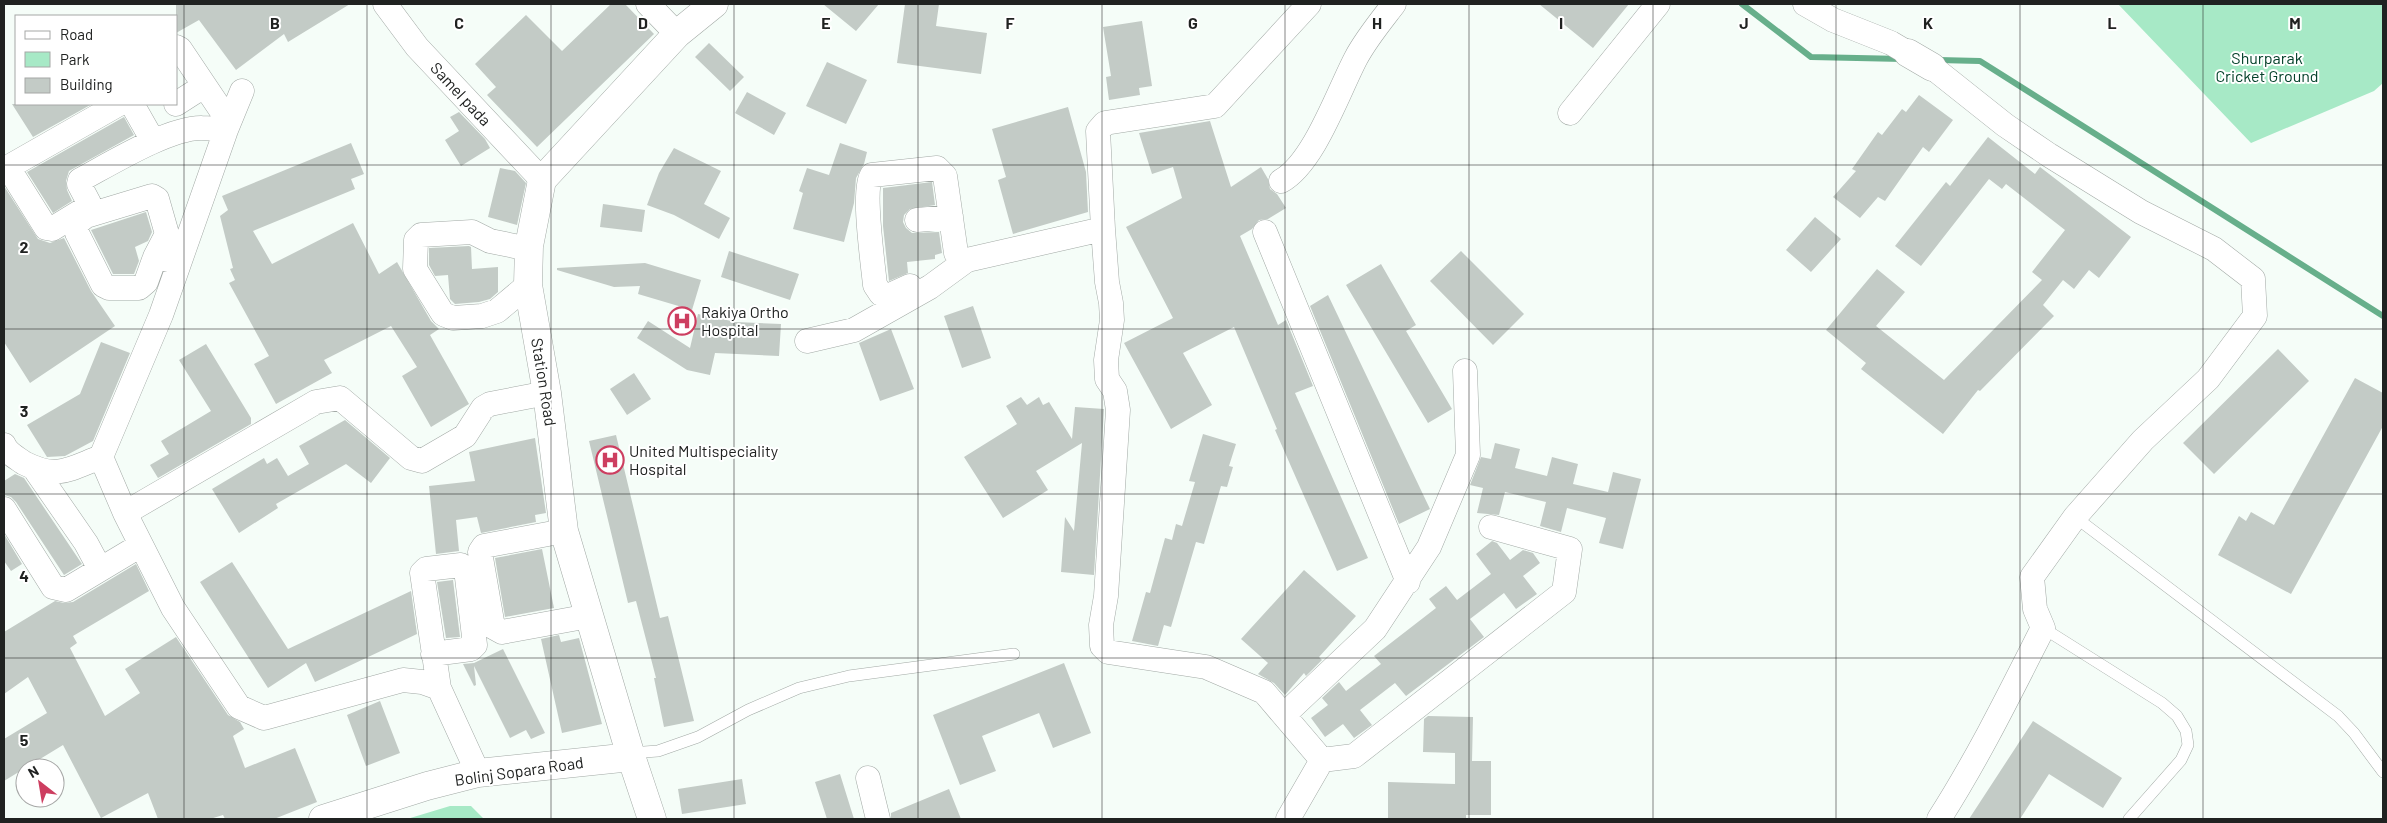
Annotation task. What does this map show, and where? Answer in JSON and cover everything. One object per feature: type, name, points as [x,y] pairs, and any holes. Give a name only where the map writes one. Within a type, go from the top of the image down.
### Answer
[{"type":"main road","points":[[542,180],[677,34],[714,4]]},
{"type":"main road","points":[[1908,53],[1932,67]]},
{"type":"main road","name":"Station Road","points":[[542,180],[529,249],[528,285],[547,393],[564,531],[630,755],[652,819]]},
{"type":"main road","name":"Bolinj Sopara Road","points":[[323,819],[427,786],[478,773],[630,755]]},
{"type":"street","name":"Samel pada","points":[[385,4],[417,47],[542,180]]},
{"type":"street","points":[[648,4],[677,34]]},
{"type":"street","points":[[1309,4],[1215,106],[1105,123],[1098,131],[1107,282],[1112,303],[1112,320],[1106,360],[1108,379],[1114,391],[1118,410],[1106,596],[1101,625],[1102,646],[1108,652],[1206,667],[1264,692],[1322,760]]},
{"type":"street","points":[[1281,181],[1292,175],[1304,158],[1318,136],[1357,55],[1394,4]]},
{"type":"street","points":[[1570,114],[1658,4]]},
{"type":"street","points":[[1805,4],[1833,20],[1891,43],[1908,53]]},
{"type":"street","points":[[178,48],[204,86],[227,126]]},
{"type":"street","points":[[1932,67],[2005,125],[2049,155],[2141,212],[2214,249],[2253,279],[2255,316],[2208,379],[2143,440],[2075,517],[2032,577],[2034,610],[2043,628],[1960,786],[1939,819]]},
{"type":"street","points":[[178,103],[204,86]]},
{"type":"street","points":[[242,91],[227,126],[161,315],[101,458],[125,514],[173,608],[239,706],[264,718],[403,680],[422,682],[438,688]]},
{"type":"street","points":[[117,105],[12,165],[12,172],[46,228],[52,229],[88,207],[89,203],[79,184],[80,180],[153,141],[191,129],[227,126]]},
{"type":"street","points":[[133,105],[153,141]]},
{"type":"street","points":[[962,257],[951,218],[945,176],[937,168],[872,175],[868,181],[868,207],[875,286],[881,294],[888,296],[902,292],[962,257],[1103,229]]},
{"type":"street","points":[[917,220],[951,218]]},
{"type":"street","points":[[528,285],[497,311],[482,316],[453,318],[443,314],[415,269],[416,240],[421,235],[472,232],[503,245],[529,249]]},
{"type":"street","points":[[1264,232],[1408,582]]},
{"type":"street","points":[[155,257],[178,262]]},
{"type":"street","points":[[807,341],[854,330],[930,286],[962,257]]},
{"type":"street","points":[[1284,715],[1375,629],[1429,548],[1468,455],[1465,371]]},
{"type":"street","points":[[125,514],[316,402],[340,398],[411,458],[422,461],[465,436],[483,408],[490,404],[547,393]]},
{"type":"street","points":[[15,461],[47,473],[62,472],[101,458]]},
{"type":"street","points":[[15,461],[86,544],[100,569]]},
{"type":"street","points":[[4,509],[52,587],[66,590],[141,545]]},
{"type":"street","points":[[1322,760],[1354,756],[1564,592],[1570,549],[1491,527]]},
{"type":"street","points":[[564,531],[484,546],[480,552],[493,627],[502,632],[589,616]]},
{"type":"street","points":[[433,654],[438,688],[478,773]]},
{"type":"street","points":[[1288,819],[1322,760]]},
{"type":"street","points":[[868,778],[878,819]]},
{"type":"lane","points":[[2075,517],[2338,716],[2354,733],[2383,772]]},
{"type":"lane","points":[[2043,628],[2162,703],[2177,716],[2186,731],[2188,745],[2180,760],[2129,819]]},
{"type":"lane","points":[[630,755],[658,751],[698,737],[748,710],[800,688],[849,676],[1014,654]]},
{"type":"green space","name":"Shurparak Cricket Ground","points":[[2118,4],[2383,4],[2383,83],[2374,91],[2251,143]]},
{"type":"green space","points":[[450,806],[471,806],[484,819],[407,819]]},
{"type":"building","points":[[176,4],[350,4],[288,42],[284,34],[236,70],[199,20],[178,32],[178,15],[176,15]]},
{"type":"building","points":[[611,4],[625,4],[654,34],[537,147],[487,95],[496,87],[475,64],[526,15],[562,51]]},
{"type":"building","points":[[823,4],[879,4],[856,31]]},
{"type":"building","points":[[905,4],[939,4],[936,26],[987,33],[981,74],[897,63]]},
{"type":"building","points":[[1539,4],[1629,4],[1593,48]]},
{"type":"building","points":[[1142,21],[1152,86],[1139,88],[1140,95],[1109,100],[1106,77],[1111,76],[1103,27]]},
{"type":"building","points":[[709,43],[744,77],[730,91],[695,57]]},
{"type":"building","points":[[827,62],[867,80],[846,124],[806,106]]},
{"type":"building","points":[[747,92],[786,113],[774,135],[735,113]]},
{"type":"building","points":[[1919,95],[1953,120],[1929,152],[1923,147],[1885,201],[1878,197],[1860,218],[1833,197],[1856,171],[1852,169],[1878,132],[1882,135],[1902,109],[1906,112]]},
{"type":"building","points":[[12,104],[90,105],[33,137]]},
{"type":"building","points":[[1068,107],[1086,172],[1088,212],[1013,234],[998,180],[1006,177],[992,129]]},
{"type":"building","points":[[459,112],[485,139],[490,148],[461,166],[445,140],[459,131],[450,117]]},
{"type":"building","points":[[124,117],[134,135],[69,171],[66,181],[67,190],[72,201],[53,213],[27,172]]},
{"type":"building","points":[[1210,121],[1231,187],[1261,167],[1268,179],[1270,189],[1277,194],[1286,208],[1268,219],[1259,220],[1252,229],[1240,236],[1278,325],[1286,320],[1313,386],[1295,393],[1368,558],[1337,571],[1275,430],[1277,429],[1234,327],[1183,353],[1212,405],[1171,429],[1124,343],[1173,318],[1126,227],[1182,198],[1173,167],[1152,174],[1139,133]]},
{"type":"building","points":[[1988,137],[2035,174],[2040,167],[2131,237],[2099,278],[2089,270],[2074,289],[2063,280],[2043,305],[2054,316],[1980,391],[1978,390],[1943,434],[1861,369],[1866,363],[1826,330],[1877,269],[1905,292],[1876,326],[1944,380],[2042,280],[2032,272],[2065,230],[2006,184],[2002,189],[1989,179],[1921,266],[1895,246],[1946,182],[1950,186]]},
{"type":"building","points":[[351,143],[364,174],[351,179],[355,189],[253,231],[272,264],[353,223],[379,274],[397,262],[431,321],[439,329],[430,335],[469,404],[431,427],[402,376],[417,367],[391,326],[324,360],[332,373],[276,404],[254,364],[269,356],[229,283],[235,280],[230,269],[233,268],[220,216],[228,210],[222,196]]},
{"type":"building","points":[[840,143],[867,152],[864,164],[856,178],[854,203],[844,242],[793,229],[803,193],[799,191],[807,168],[829,175]]},
{"type":"building","points":[[674,148],[721,171],[704,204],[730,218],[719,239],[674,215],[647,205],[659,173]]},
{"type":"building","points":[[500,168],[515,171],[526,183],[517,225],[488,217]]},
{"type":"building","points":[[932,182],[935,205],[910,209],[904,215],[903,222],[912,233],[939,232],[942,253],[935,255],[935,259],[907,262],[908,273],[889,281],[883,226],[883,188]]},
{"type":"building","points":[[4,186],[38,239],[50,243],[64,238],[91,291],[115,326],[30,383],[4,342]]},
{"type":"building","points":[[603,204],[645,210],[642,232],[600,227]]},
{"type":"building","points":[[146,212],[152,232],[148,241],[135,247],[139,261],[134,274],[113,274],[91,230]]},
{"type":"building","points":[[1815,217],[1841,239],[1811,272],[1786,250]]},
{"type":"building","points":[[471,247],[472,269],[498,267],[498,292],[490,299],[455,304],[450,299],[448,275],[435,276],[429,265],[429,248]]},
{"type":"building","points":[[729,251],[799,274],[790,300],[721,277]]},
{"type":"building","points":[[1461,251],[1524,314],[1493,345],[1430,281]]},
{"type":"building","points":[[645,263],[701,280],[692,310],[638,294],[640,286],[614,287],[557,270],[557,268]]},
{"type":"building","points":[[1381,264],[1416,325],[1406,331],[1452,409],[1428,423],[1346,285]]},
{"type":"building","points":[[1328,295],[1430,509],[1399,524],[1310,306]]},
{"type":"building","points":[[973,306],[991,358],[962,368],[944,316]]},
{"type":"building","points":[[698,314],[736,322],[781,324],[779,356],[715,353],[710,375],[687,370],[637,338],[648,321],[690,348]]},
{"type":"building","points":[[891,329],[914,389],[880,401],[859,343]]},
{"type":"building","points":[[101,342],[130,353],[93,441],[65,456],[47,457],[27,425],[80,394]]},
{"type":"building","points":[[206,344],[251,418],[251,424],[158,478],[150,465],[169,454],[161,441],[211,411],[179,360]]},
{"type":"building","points":[[2278,349],[2309,381],[2214,474],[2183,443]]},
{"type":"building","points":[[634,373],[651,399],[627,415],[610,389]]},
{"type":"building","points":[[2355,378],[2383,393],[2383,426],[2291,594],[2218,555],[2239,516],[2246,521],[2251,512],[2274,525]]},
{"type":"building","points":[[1021,397],[1027,405],[1039,397],[1043,405],[1049,402],[1072,439],[1075,407],[1104,409],[1094,575],[1061,572],[1065,517],[1074,531],[1082,443],[1036,471],[1048,490],[1003,518],[964,457],[1017,424],[1006,406]]},
{"type":"building","points":[[345,420],[390,458],[371,483],[346,464],[276,504],[278,508],[239,533],[212,489],[264,458],[267,464],[277,458],[288,476],[309,464],[299,446]]},
{"type":"building","points":[[1203,434],[1236,444],[1229,466],[1233,467],[1227,487],[1221,486],[1204,544],[1196,542],[1171,627],[1164,625],[1158,646],[1132,641],[1146,592],[1150,593],[1165,538],[1172,540],[1176,524],[1182,526],[1195,482],[1189,481]]},
{"type":"building","points":[[616,435],[660,618],[668,616],[694,721],[664,727],[654,678],[656,678],[636,601],[628,603],[589,441]]},
{"type":"building","points":[[535,438],[546,513],[535,515],[536,522],[481,533],[477,517],[456,520],[459,551],[436,554],[429,486],[475,481],[469,452]]},
{"type":"building","points":[[1495,443],[1520,449],[1515,468],[1547,476],[1552,457],[1578,464],[1573,484],[1608,492],[1613,472],[1641,479],[1623,549],[1599,543],[1606,518],[1567,508],[1561,532],[1540,526],[1546,502],[1505,492],[1499,515],[1477,513],[1483,488],[1470,485],[1481,457],[1491,459]]},
{"type":"building","points":[[15,474],[24,478],[82,564],[64,575],[16,502],[11,497],[4,495],[4,481]]},
{"type":"building","points":[[4,534],[22,564],[11,571],[4,561]]},
{"type":"building","points":[[1492,541],[1497,543],[1510,560],[1523,550],[1533,553],[1540,563],[1523,576],[1537,594],[1516,609],[1504,593],[1470,619],[1484,637],[1406,696],[1395,683],[1360,710],[1372,725],[1354,738],[1343,724],[1325,737],[1311,718],[1328,705],[1322,698],[1339,682],[1346,691],[1381,664],[1374,656],[1436,608],[1429,599],[1446,586],[1457,600],[1491,574],[1476,554]]},
{"type":"building","points":[[542,549],[554,608],[505,617],[495,558]]},
{"type":"building","points":[[232,562],[288,649],[411,591],[417,634],[315,682],[306,663],[268,688],[200,582]]},
{"type":"building","points":[[136,564],[149,591],[73,636],[77,643],[70,648],[105,716],[140,693],[125,669],[176,637],[228,715],[240,722],[244,729],[233,736],[245,768],[295,748],[317,802],[274,819],[225,819],[223,815],[210,819],[158,819],[148,793],[101,818],[63,745],[42,758],[15,758],[15,774],[4,781],[4,739],[47,713],[28,677],[4,694],[4,632],[55,601],[73,602]]},
{"type":"building","points":[[1304,570],[1356,616],[1319,657],[1322,660],[1306,676],[1304,673],[1285,695],[1274,683],[1258,674],[1268,663],[1241,639]]},
{"type":"building","points":[[453,580],[460,637],[446,638],[437,582]]},
{"type":"building","points":[[559,635],[561,642],[579,638],[602,724],[562,733],[541,639]]},
{"type":"building","points":[[503,649],[545,733],[531,739],[526,730],[510,738],[474,666],[476,685],[474,686],[463,664],[474,663]]},
{"type":"building","points":[[1064,663],[1091,733],[1053,748],[1039,713],[982,736],[996,771],[960,785],[933,715]]},
{"type":"building","points":[[380,701],[400,753],[366,766],[347,715]]},
{"type":"building","points":[[1428,716],[1473,717],[1472,761],[1491,761],[1491,815],[1466,815],[1466,819],[1388,819],[1388,782],[1455,784],[1455,753],[1423,752],[1424,719]]},
{"type":"building","points":[[2033,721],[2122,778],[2103,808],[2049,774],[2020,819],[1969,819]]},
{"type":"building","points":[[840,774],[854,819],[827,819],[815,782]]},
{"type":"building","points":[[742,779],[746,804],[682,814],[678,789]]},
{"type":"building","points":[[949,789],[961,819],[891,819],[891,813]]},
{"type":"waterway","points":[[1742,4],[1811,57],[1903,59]]},
{"type":"waterway","points":[[1938,60],[1980,61],[2383,316]]},
{"type":"place","name":"Rakiya Ortho Hospital","points":[[682,321]]},
{"type":"place","name":"United Multispeciality Hospital","points":[[610,460]]}]
